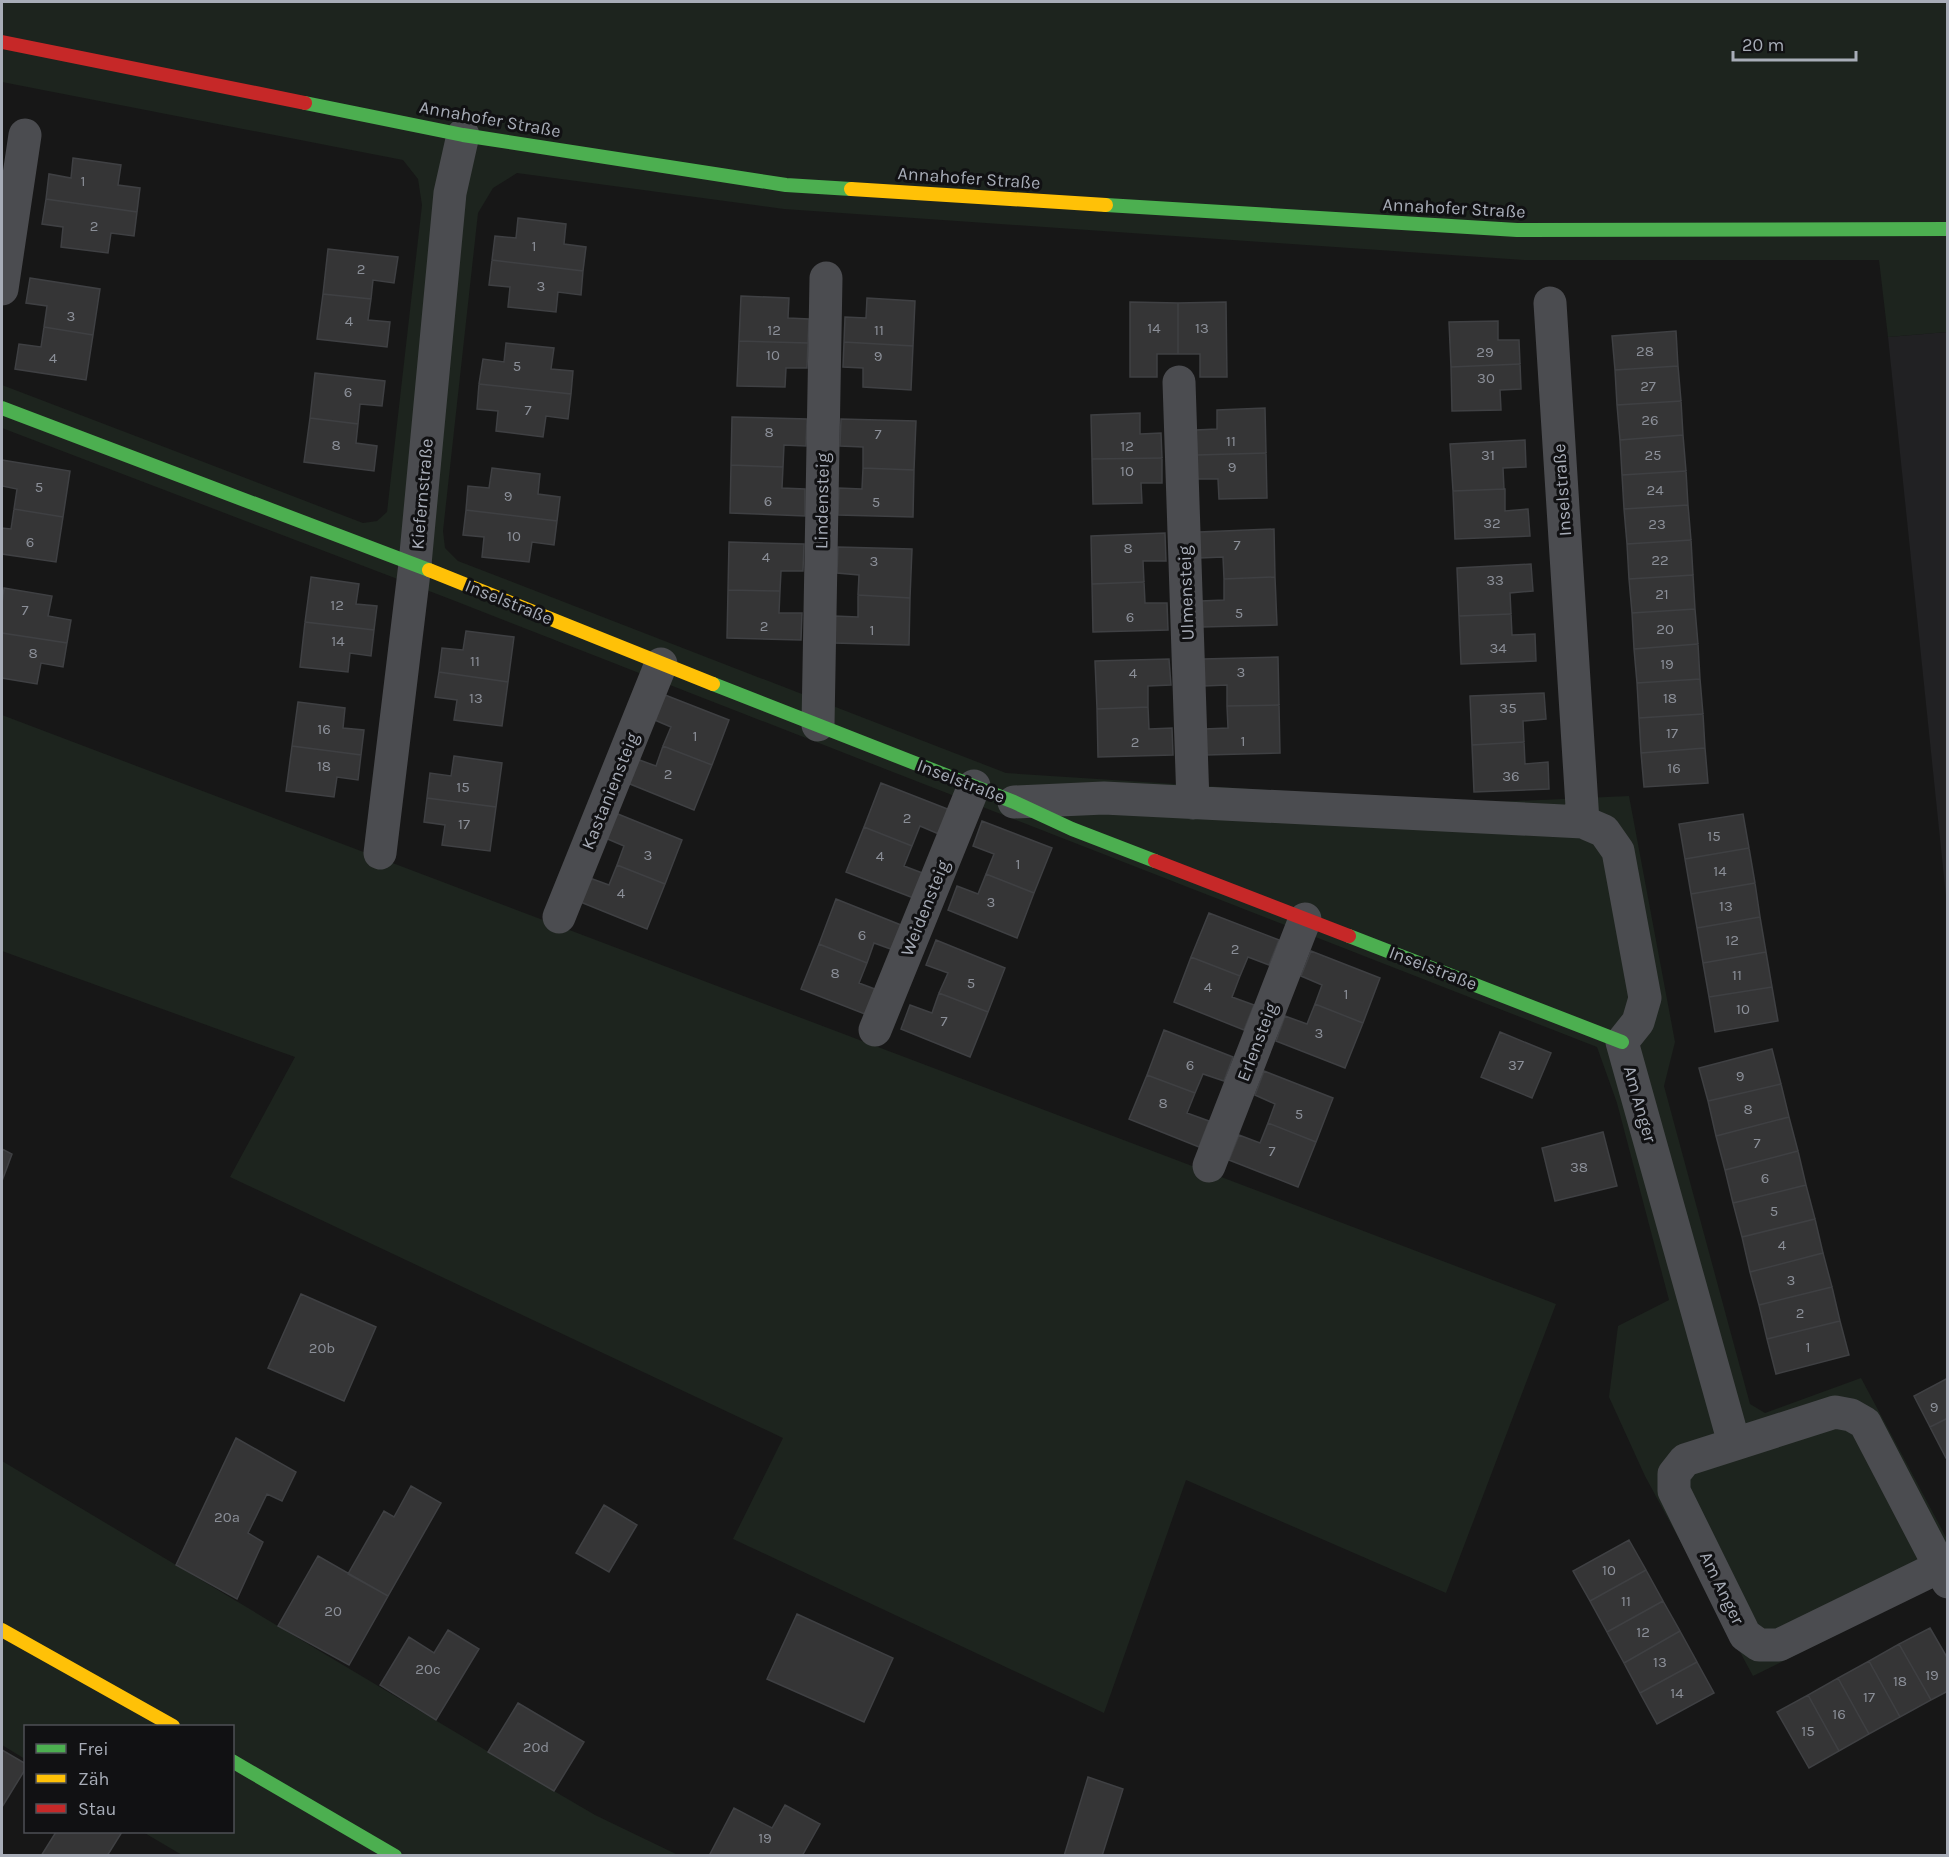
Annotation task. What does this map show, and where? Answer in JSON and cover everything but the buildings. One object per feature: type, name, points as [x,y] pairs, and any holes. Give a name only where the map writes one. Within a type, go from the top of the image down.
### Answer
[{"type":"street","name":"Annahofer Straße","points":[[2,42],[463,135],[786,185],[1517,230],[1947,229]]},
{"type":"street","points":[[2,289],[25,135]]},
{"type":"street","name":"Kiefernstraße","points":[[380,853],[415,564],[450,193],[463,135]]},
{"type":"street","name":"Lindensteig","points":[[818,725],[826,278]]},
{"type":"street","name":"Inselstraße","points":[[1551,303],[1583,822]]},
{"type":"street","name":"Ulmensteig","points":[[1179,382],[1193,803]]},
{"type":"street","name":"Inselstraße","points":[[2,408],[415,564],[661,664],[1014,802],[1072,829],[1622,1042],[1638,1022],[1645,998],[1618,851],[1604,831],[1583,822],[1104,798],[1014,802]]},
{"type":"street","name":"Kastaniensteig","points":[[560,917],[661,664]]},
{"type":"street","name":"Weidensteig","points":[[875,1030],[974,786]]},
{"type":"street","name":"Erlensteig","points":[[1209,1166],[1305,919]]},
{"type":"street","name":"Am Anger","points":[[1622,1042],[1734,1443]]},
{"type":"street","name":"Am Anger","points":[[1834,1412],[1851,1415],[1865,1423],[1943,1574],[1779,1645],[1759,1645],[1745,1635],[1674,1491],[1674,1474],[1685,1460],[1734,1443],[1834,1412]]},
{"type":"street","points":[[2,1630],[171,1725]]},
{"type":"street","points":[[234,1762],[395,1856]]},
{"type":"shaded area","points":[[2,2],[1947,2],[1947,332],[1888,337],[1879,260],[1524,260],[784,209],[517,173],[493,188],[478,213],[443,531],[445,548],[458,561],[1006,773],[1471,803],[1629,796],[1675,1042],[1664,1086],[1750,1404],[1765,1413],[1861,1378],[1947,1539],[1947,1580],[1753,1676],[1645,1476],[1609,1397],[1618,1326],[1669,1300],[1617,1103],[1597,1047],[450,599],[2,428],[2,385],[363,523],[377,521],[387,512],[422,205],[418,179],[403,160],[2,82]]},
{"type":"shaded area","points":[[1948,332],[1947,906],[1888,337]]},
{"type":"shaded area","points":[[2,715],[1556,1304],[1446,1593],[1186,1480],[1104,1713],[733,1539],[783,1438],[230,1177],[295,1057],[2,951]]},
{"type":"shaded area","points":[[2,1461],[595,1815],[678,1855],[182,1855],[145,1833],[234,1833],[234,1725],[24,1725],[24,1758],[2,1745]]},
{"type":"traffic: fast","points":[[305,103],[463,135],[786,185],[851,189]]},
{"type":"traffic: fast","points":[[1106,205],[1517,230],[1948,229]]},
{"type":"traffic: fast","points":[[2,408],[429,570]]},
{"type":"traffic: fast","points":[[713,684],[1014,802],[1072,829],[1155,861]]},
{"type":"traffic: fast","points":[[1349,936],[1622,1042]]},
{"type":"traffic: fast","points":[[234,1762],[395,1856]]},
{"type":"traffic: slow","points":[[851,189],[1106,205]]},
{"type":"traffic: slow","points":[[429,570],[713,684]]},
{"type":"traffic: slow","points":[[2,1630],[171,1725]]},
{"type":"traffic: jam","points":[[2,42],[305,103]]},
{"type":"traffic: jam","points":[[1155,861],[1349,936]]}]
